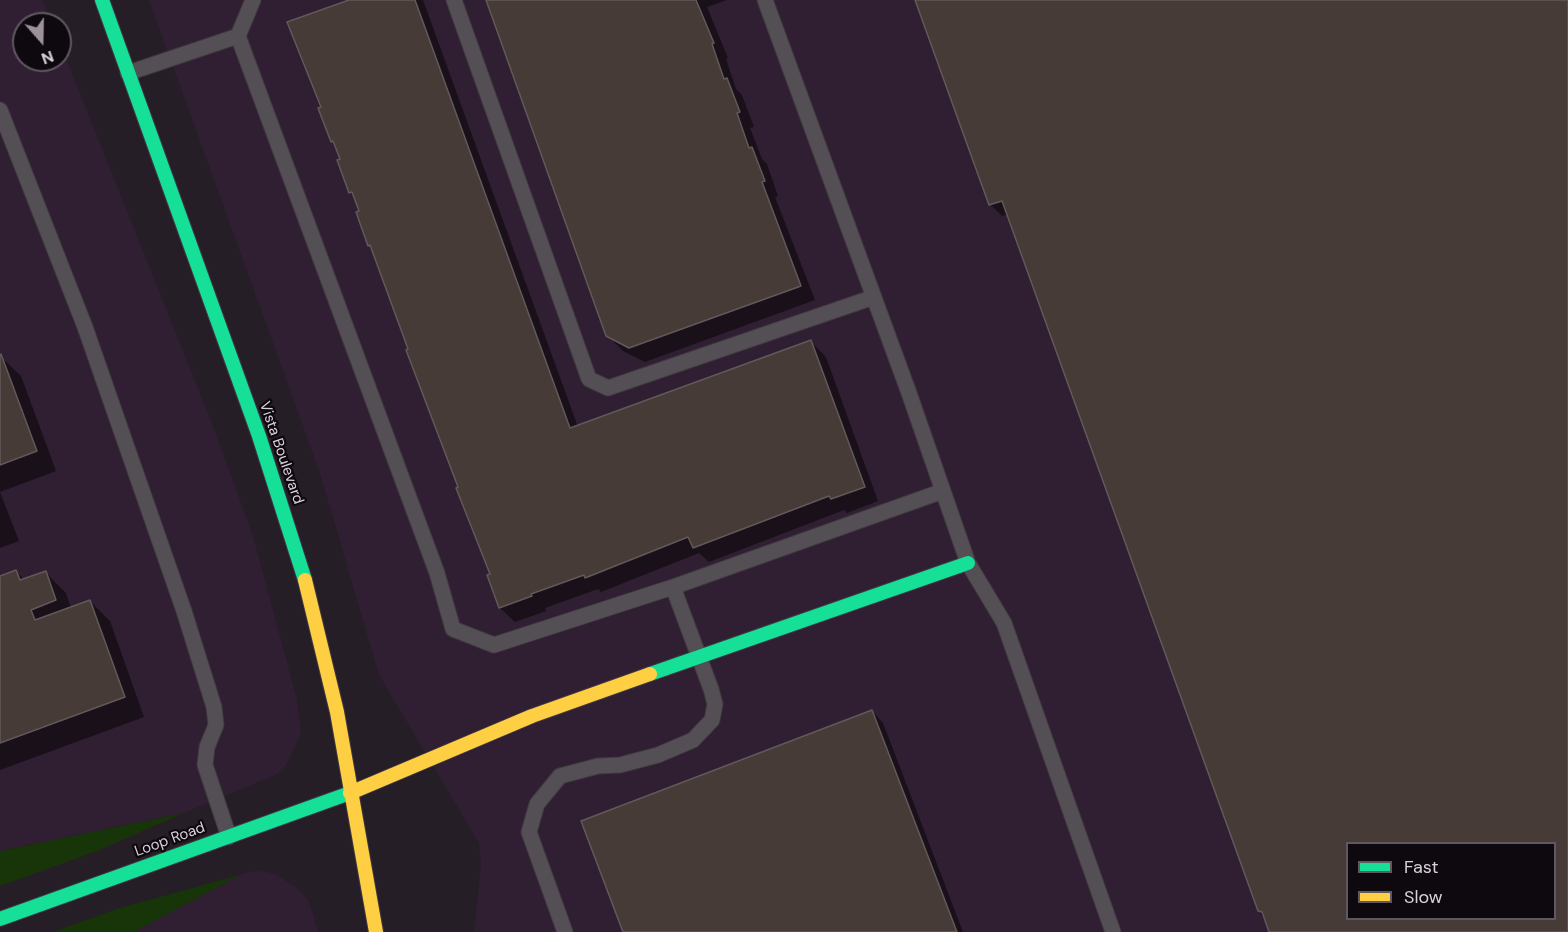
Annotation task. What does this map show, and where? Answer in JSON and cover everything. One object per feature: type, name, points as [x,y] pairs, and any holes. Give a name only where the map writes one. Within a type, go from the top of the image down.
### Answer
[{"type":"street","name":"Vista Boulevard","points":[[102,0],[259,436],[299,557],[337,712],[376,932]]},
{"type":"street","name":"Loop Road","points":[[0,919],[352,792],[532,716],[968,563]]},
{"type":"lane","points":[[253,0],[238,36],[429,551],[453,629],[494,645],[673,587],[943,491]]},
{"type":"lane","points":[[454,0],[589,379],[608,388],[874,297]]},
{"type":"lane","points":[[765,0],[968,563],[1004,624],[1113,932]]},
{"type":"lane","points":[[128,73],[238,36]]},
{"type":"lane","points":[[0,110],[85,327],[184,611],[214,707],[216,725],[207,747],[205,765],[229,837]]},
{"type":"lane","points":[[564,932],[529,832],[537,804],[560,776],[598,766],[620,765],[658,756],[693,740],[712,720],[715,704],[673,587]]},
{"type":"shaded area","points":[[0,0],[43,0],[48,12],[12,12],[12,72],[72,72],[212,423],[253,536],[297,700],[301,733],[287,764],[277,774],[184,813],[0,851]]},
{"type":"shaded area","points":[[149,0],[1568,0],[1568,932],[474,932],[481,865],[479,843],[379,675],[320,473]]},
{"type":"shaded area","points":[[259,870],[275,874],[297,888],[309,901],[318,932],[134,932],[242,874]]},
{"type":"green space","points":[[184,813],[97,851],[0,886],[0,851]]},
{"type":"green space","points":[[242,874],[134,932],[53,932],[117,909]]},
{"type":"building","points":[[349,0],[415,0],[570,428],[811,340],[865,487],[831,499],[829,496],[693,548],[688,537],[585,578],[584,575],[499,608],[487,575],[490,574],[456,488],[458,487],[406,350],[408,349],[356,212],[359,211],[352,192],[349,193],[337,160],[340,159],[333,141],[331,142],[318,108],[321,107],[287,22]]},
{"type":"building","points":[[486,0],[696,0],[714,43],[712,44],[724,79],[727,78],[740,112],[737,113],[749,148],[752,147],[765,181],[762,182],[801,286],[629,348],[606,336]]},
{"type":"building","points":[[915,0],[1568,0],[1568,932],[1269,932],[1262,912],[1258,911],[1002,201],[989,205]]},
{"type":"building","points":[[0,355],[37,451],[0,465]]},
{"type":"building","points":[[16,570],[20,580],[46,571],[56,600],[31,610],[35,620],[90,600],[125,697],[0,743],[0,576]]},
{"type":"building","points":[[872,710],[957,932],[623,932],[581,821]]},
{"type":"traffic: fast","points":[[102,0],[259,436],[305,580]]},
{"type":"traffic: fast","points":[[650,674],[968,563]]},
{"type":"traffic: fast","points":[[0,919],[350,793]]},
{"type":"traffic: slow","points":[[305,580],[337,712],[376,932]]},
{"type":"traffic: slow","points":[[350,793],[532,716],[650,674]]}]
